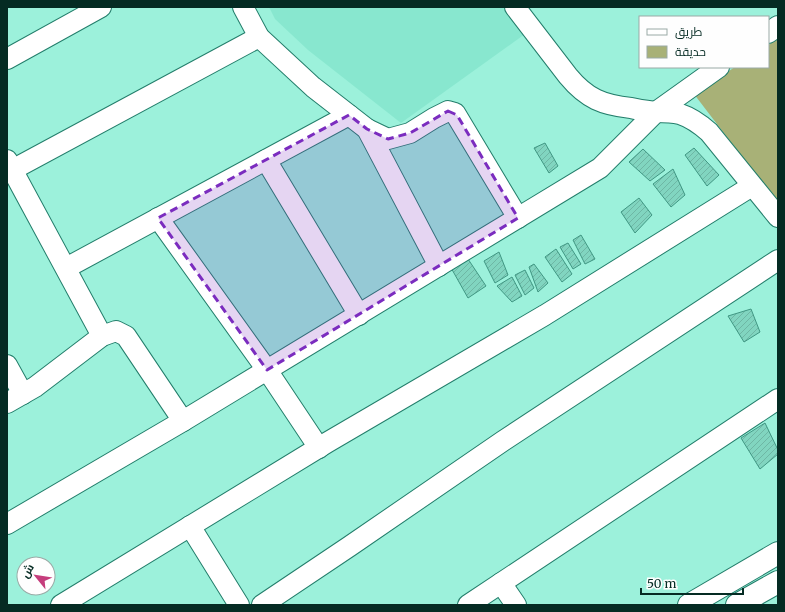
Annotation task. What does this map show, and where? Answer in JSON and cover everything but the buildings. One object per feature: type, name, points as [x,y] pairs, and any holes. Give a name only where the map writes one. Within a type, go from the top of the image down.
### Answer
[{"type":"main road","points":[[689,605],[778,553]]},
{"type":"main road","points":[[737,605],[778,582]]},
{"type":"street","points":[[7,59],[101,7]]},
{"type":"street","points":[[243,7],[259,37],[313,87],[366,129],[388,138],[410,133],[434,118],[448,112],[455,113],[518,218]]},
{"type":"street","points":[[515,7],[577,87],[588,96],[615,106],[656,112],[664,111],[678,114],[690,118],[700,124],[709,132],[778,217]]},
{"type":"street","points":[[769,32],[778,26]]},
{"type":"street","points":[[102,336],[10,165],[259,37]]},
{"type":"street","points":[[7,524],[268,370],[600,168],[656,112],[719,68]]},
{"type":"street","points":[[66,268],[349,115]]},
{"type":"street","points":[[366,129],[439,266]]},
{"type":"street","points":[[266,160],[359,315]]},
{"type":"street","points":[[61,605],[319,448],[545,315],[752,186]]},
{"type":"street","points":[[158,218],[268,370],[319,448]]},
{"type":"street","points":[[262,605],[503,441],[778,260]]},
{"type":"street","points":[[7,365],[15,398],[35,387],[102,336],[116,331],[126,336],[183,421]]},
{"type":"street","points":[[468,605],[778,399]]},
{"type":"street","points":[[190,526],[239,605]]},
{"type":"street","points":[[501,583],[516,605]]},
{"type":"highlighted area","points":[[448,111],[457,115],[518,218],[267,370],[158,218],[349,115],[367,129],[388,139],[410,133]]},
{"type":"shaded area","points":[[269,7],[506,7],[525,34],[401,123],[308,50],[275,19]]},
{"type":"green space","points":[[778,39],[778,204],[694,94],[733,68],[769,68],[769,44]]}]
